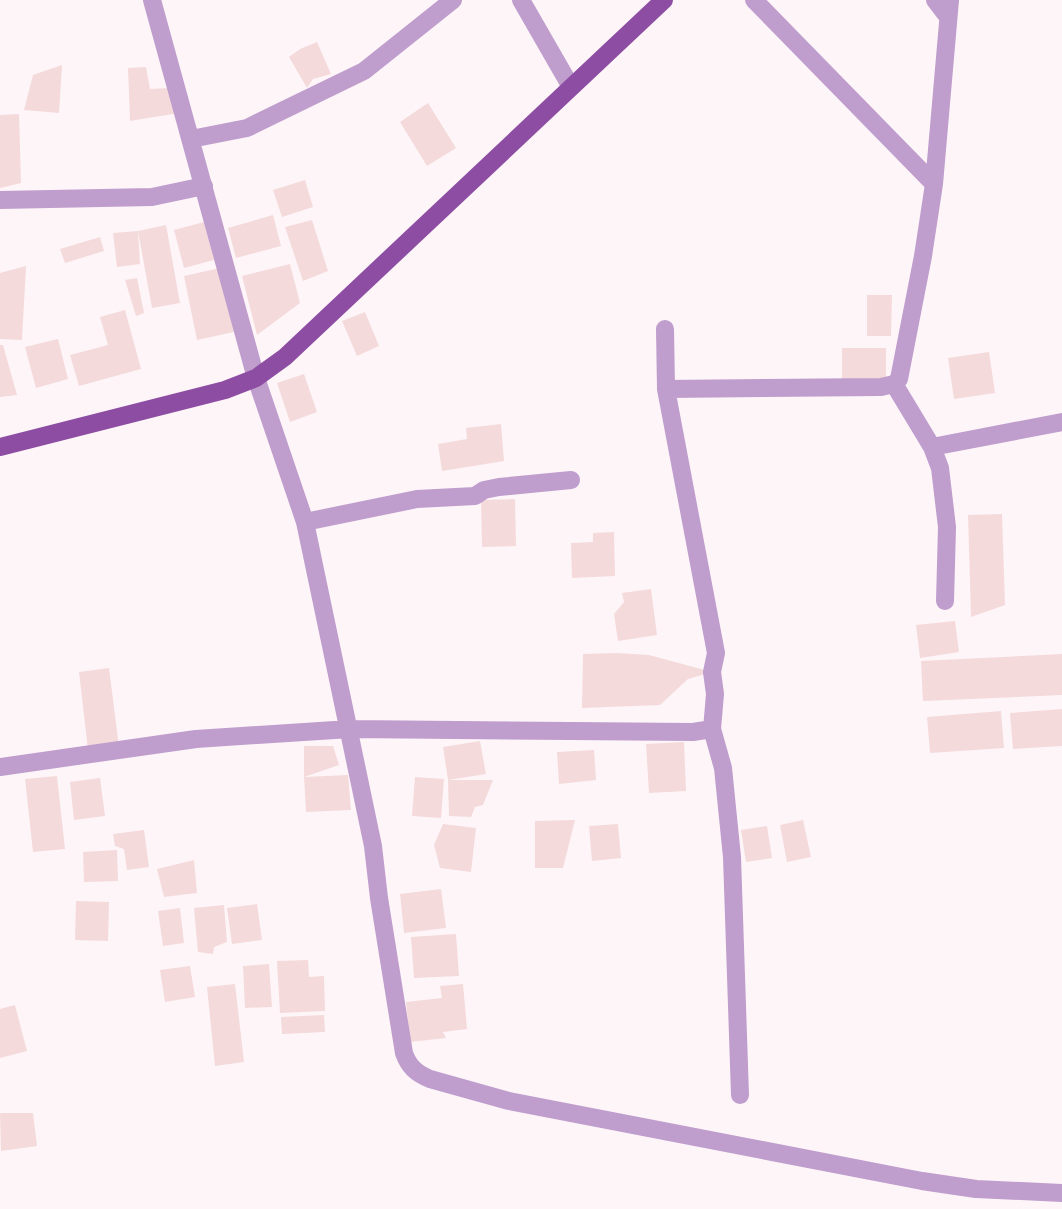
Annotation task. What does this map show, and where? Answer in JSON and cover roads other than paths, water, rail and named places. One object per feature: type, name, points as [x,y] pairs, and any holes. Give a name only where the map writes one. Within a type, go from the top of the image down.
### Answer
[{"type":"main road","points":[[0,447],[225,390],[256,378],[285,357],[664,0]]},
{"type":"street","points":[[152,0],[256,378],[304,522],[350,729],[373,846],[379,898],[404,1053],[408,1063],[420,1074],[509,1101],[922,1181],[976,1189],[1062,1193]]},
{"type":"street","points":[[191,139],[247,128],[364,71],[453,0]]},
{"type":"street","points":[[521,0],[571,87]]},
{"type":"street","points":[[754,0],[934,184]]},
{"type":"street","points":[[666,389],[881,387],[894,384],[899,379],[923,256],[934,184],[949,8],[935,0]]},
{"type":"street","points":[[0,200],[152,197],[204,186]]},
{"type":"street","points":[[665,329],[666,389],[716,653],[712,672],[715,694],[712,729],[723,768],[732,857],[740,1095]]},
{"type":"street","points":[[894,384],[932,447],[940,468],[947,527],[945,601]]},
{"type":"street","points":[[932,447],[1062,422]]},
{"type":"street","points":[[304,522],[417,499],[475,496],[484,490],[499,487],[571,480]]},
{"type":"street","points":[[0,767],[196,739],[350,729],[693,732],[712,729]]}]
